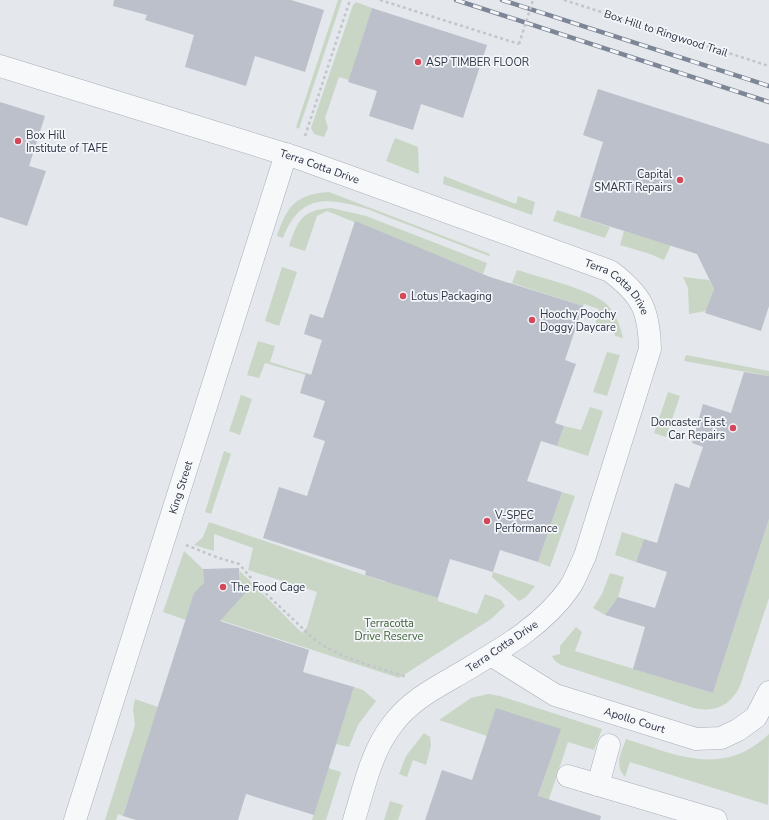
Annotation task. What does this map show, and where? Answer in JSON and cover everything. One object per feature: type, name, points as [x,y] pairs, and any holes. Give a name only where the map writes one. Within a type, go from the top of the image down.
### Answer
[{"type":"street","name":"Terra Cotta Drive","points":[[0,66],[292,156],[610,271],[629,285],[642,304],[650,328],[650,350],[584,556],[571,586],[553,609],[532,628],[490,656],[412,703],[392,724],[378,746],[354,820]]},
{"type":"street","name":"King Street","points":[[75,820],[292,156]]},
{"type":"street","name":"Apollo Court","points":[[490,656],[556,695],[696,739],[721,738],[738,730],[756,717],[769,692]]},
{"type":"street","points":[[598,785],[609,745]]},
{"type":"street","points":[[568,776],[716,820]]},
{"type":"path","points":[[292,156],[350,0]]},
{"type":"path","points":[[380,0],[519,44],[533,0]]},
{"type":"path","name":"Box Hill to Ringwood Trail","points":[[564,0],[769,66]]},
{"type":"path","points":[[183,544],[239,564],[258,586],[316,641],[327,648],[345,656],[407,676]]},
{"type":"green space","points":[[338,0],[342,0],[299,129],[296,127]]},
{"type":"green space","points":[[356,2],[372,8],[349,80],[339,77],[325,118],[328,128],[324,137],[314,134],[311,128],[353,5]]},
{"type":"green space","points":[[395,138],[418,147],[419,174],[386,161]]},
{"type":"green space","points":[[444,176],[516,204],[518,196],[535,202],[532,215],[443,184]]},
{"type":"green space","points":[[329,192],[490,254],[489,256],[367,209],[339,202],[316,202],[307,206],[298,213],[290,224],[283,238],[277,236],[289,209],[294,204],[308,196]]},
{"type":"green space","points":[[331,208],[366,216],[487,263],[483,274],[327,211],[317,216],[305,251],[289,246],[295,229],[302,218],[313,211]]},
{"type":"green space","points":[[557,210],[610,227],[605,238],[553,221]]},
{"type":"green space","points":[[624,231],[671,245],[664,260],[620,245]]},
{"type":"green space","points":[[282,267],[297,272],[279,326],[265,321]]},
{"type":"green space","points":[[517,270],[587,292],[597,297],[608,306],[614,314],[619,323],[623,338],[615,336],[614,332],[595,326],[599,309],[584,304],[583,306],[512,283]]},
{"type":"green space","points":[[683,277],[709,280],[714,289],[706,311],[689,314],[688,288]]},
{"type":"green space","points":[[258,341],[275,346],[270,362],[306,373],[306,375],[265,363],[259,378],[247,375]]},
{"type":"green space","points":[[607,352],[620,355],[607,396],[593,392]]},
{"type":"green space","points":[[686,355],[769,371],[769,376],[684,361]]},
{"type":"green space","points":[[668,392],[680,396],[666,437],[654,433]]},
{"type":"green space","points":[[241,395],[252,399],[240,435],[229,431]]},
{"type":"green space","points":[[590,407],[603,411],[588,456],[557,446],[564,426],[581,430]]},
{"type":"green space","points":[[224,451],[231,454],[211,514],[205,512]]},
{"type":"green space","name":"Terracotta Drive Reserve","points":[[421,472],[401,586],[438,598],[438,601],[477,614],[485,594],[501,600],[505,606],[491,619],[399,678],[189,610],[186,620],[163,612],[184,551],[203,569],[204,583],[240,582],[240,571],[302,633],[307,627],[317,592],[248,570],[253,548],[214,534],[214,551],[194,545],[203,537],[209,522],[385,582]]},
{"type":"green space","points":[[562,492],[575,496],[550,567],[538,562]]},
{"type":"green space","points":[[769,519],[769,598],[740,686],[727,703],[722,706],[709,709],[694,708],[561,665],[555,661],[552,656],[560,654],[560,646],[576,627],[582,632],[575,651],[713,693]]},
{"type":"green space","points":[[622,532],[644,539],[636,562],[615,555]]},
{"type":"green space","points":[[493,572],[535,586],[526,597],[519,601],[492,577]]},
{"type":"green space","points":[[610,573],[624,577],[618,597],[605,615],[593,608],[602,594]]},
{"type":"green space","points":[[354,687],[363,690],[376,701],[358,725],[349,747],[336,744]]},
{"type":"green space","points":[[488,694],[500,696],[602,729],[594,750],[568,742],[542,820],[538,797],[560,729],[487,736],[439,720],[471,698]]},
{"type":"green space","points":[[135,699],[158,707],[123,816],[118,814],[116,820],[105,820],[135,725],[133,709]]},
{"type":"green space","points":[[424,733],[430,737],[431,746],[426,765],[413,760],[407,777],[399,774],[406,756]]},
{"type":"green space","points":[[769,734],[768,805],[630,762],[625,777],[620,768],[619,763],[626,739],[682,756],[699,759],[717,759],[734,756],[752,748]]},
{"type":"green space","points":[[328,768],[341,772],[326,820],[312,820]]},
{"type":"green space","points":[[390,801],[403,805],[398,820],[384,820]]},
{"type":"building","points":[[114,0],[291,0],[324,10],[305,72],[255,56],[246,86],[185,67],[194,35],[145,20],[147,15],[113,6]]},
{"type":"building","name":"ASP TIMBER FLOOR","points":[[372,8],[487,45],[463,118],[421,104],[413,130],[369,116],[377,91],[348,82]]},
{"type":"building","name":"Capital SMART Repairs","points":[[598,89],[769,144],[769,306],[761,331],[705,313],[714,289],[697,254],[580,217],[603,142],[583,135]]},
{"type":"building","name":"Box Hill Institute of TAFE","points":[[0,102],[45,116],[29,166],[46,171],[27,226],[0,217]]},
{"type":"building","points":[[355,221],[490,277],[583,306],[565,360],[576,364],[555,423],[564,426],[557,446],[541,441],[527,481],[562,492],[538,562],[500,550],[493,572],[450,559],[438,598],[365,575],[366,571],[263,538],[279,487],[307,496],[325,441],[313,437],[325,401],[300,393],[306,373],[311,375],[322,340],[304,334],[310,314],[323,318]]},
{"type":"building","points":[[744,372],[769,376],[769,519],[713,693],[633,669],[645,627],[605,615],[618,597],[655,608],[667,572],[636,562],[644,539],[657,543],[675,483],[689,488],[703,447],[692,443],[703,404],[731,413]]},
{"type":"building","points":[[239,568],[240,582],[248,590],[220,621],[309,650],[303,672],[354,687],[314,815],[246,794],[238,820],[136,820],[123,816],[194,593],[204,583],[203,569]]},
{"type":"building","points":[[496,708],[561,729],[538,796],[601,816],[600,820],[425,820],[442,770],[472,780]]},
{"type":"railway","points":[[456,0],[769,102]]},
{"type":"railway","points":[[502,0],[769,86]]},
{"type":"place","name":"ASP TIMBER FLOOR","points":[[418,62]]},
{"type":"place","name":"Box Hill Institute of TAFE","points":[[18,141]]},
{"type":"place","name":"Capital SMART Repairs","points":[[680,180]]},
{"type":"place","name":"Lotus Packaging","points":[[403,296]]},
{"type":"place","name":"Hoochy Poochy Doggy Daycare","points":[[532,320]]},
{"type":"place","name":"Doncaster East Car Repairs","points":[[733,428]]},
{"type":"place","name":"V-SPEC Performance","points":[[487,521]]},
{"type":"place","name":"The Food Cage","points":[[223,587]]}]
